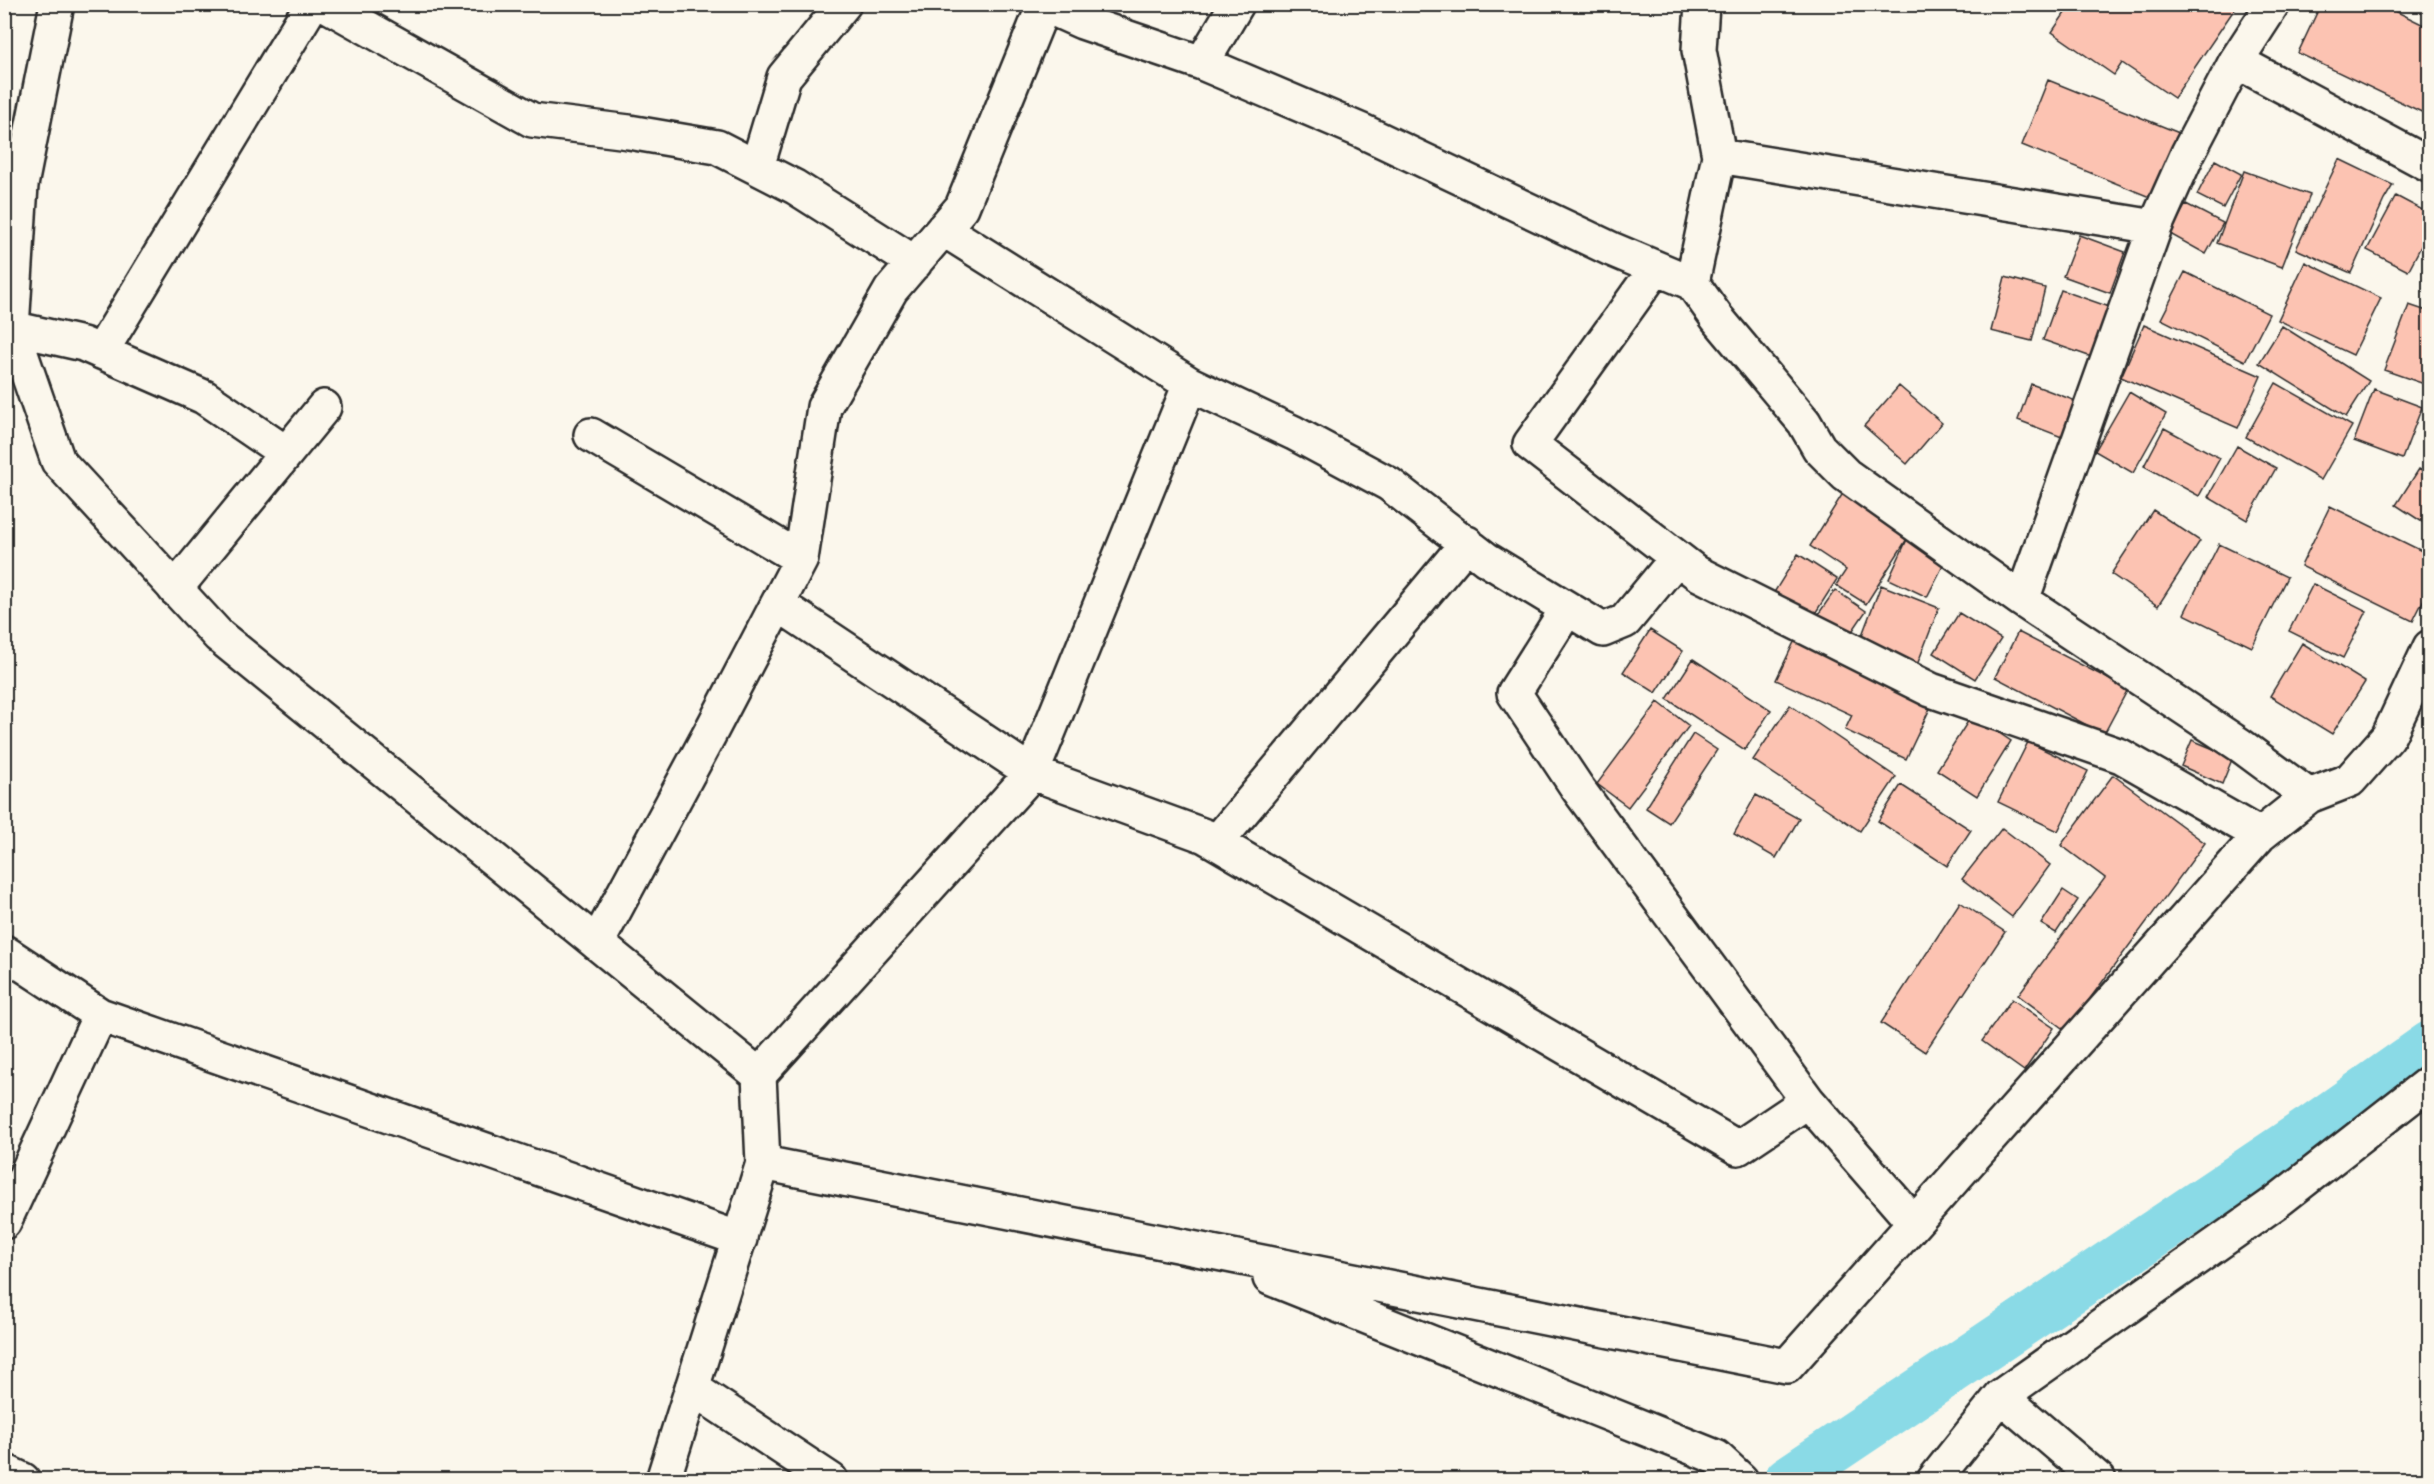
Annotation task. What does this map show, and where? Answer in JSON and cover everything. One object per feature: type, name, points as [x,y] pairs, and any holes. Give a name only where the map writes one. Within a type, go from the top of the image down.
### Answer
[{"type":"street","points":[[57,4],[21,185],[10,329],[58,461],[219,636],[759,1075]]},
{"type":"street","points":[[101,352],[312,4]]},
{"type":"street","points":[[325,4],[532,120],[629,132],[717,147],[795,187],[915,263]]},
{"type":"street","points":[[757,167],[784,77],[844,4]]},
{"type":"street","points":[[1202,63],[1237,4]]},
{"type":"street","points":[[1692,283],[1719,156],[1699,50],[1702,4]]},
{"type":"street","points":[[597,943],[801,558],[824,407],[891,290],[962,207],[1043,5],[1082,22],[1202,63],[1362,131],[1550,221],[1692,283],[1717,318],[1804,422],[1819,448],[1846,475],[2022,600],[2240,745],[2309,796]]},
{"type":"street","points":[[2022,600],[2155,227],[2188,153],[2262,9]]},
{"type":"street","points":[[2236,61],[2430,165]]},
{"type":"street","points":[[1719,156],[2155,227]]},
{"type":"street","points":[[943,229],[1190,384],[1294,433],[1389,484],[1486,559],[1603,630],[1625,621],[1677,558]]},
{"type":"street","points":[[1656,268],[1530,444],[1698,573],[1931,690],[2121,756],[2260,835]]},
{"type":"street","points":[[10,329],[84,344],[204,397],[286,453]]},
{"type":"street","points":[[663,1479],[764,1163],[759,1075],[1032,773],[1190,384]]},
{"type":"street","points":[[175,589],[324,407]]},
{"type":"street","points":[[591,435],[801,558]]},
{"type":"street","points":[[1217,842],[1467,543]]},
{"type":"street","points":[[777,604],[1032,773],[1217,842],[1738,1148],[1808,1101]]},
{"type":"street","points":[[1567,609],[1514,693],[1578,789],[1808,1101],[1913,1222]]},
{"type":"street","points":[[764,1163],[1786,1366],[2260,835],[2309,796],[2350,780],[2388,737],[2430,647]]},
{"type":"street","points":[[4,952],[100,1015],[740,1239]]},
{"type":"street","points":[[4,1222],[100,1015]]},
{"type":"street","points":[[1934,1479],[2001,1396],[2275,1203],[2430,1082]]},
{"type":"street","points":[[1196,1248],[1716,1457],[1741,1479]]},
{"type":"street","points":[[692,1388],[831,1479]]},
{"type":"street","points":[[2001,1396],[2099,1479]]},
{"type":"street","points":[[4,1471],[23,1479]]},
{"type":"building","points":[[2071,4],[2238,4],[2174,98],[2122,63],[2114,75],[2052,32]]},
{"type":"building","points":[[2321,4],[2381,4],[2430,28],[2430,116],[2298,53]]},
{"type":"building","points":[[2048,80],[2184,135],[2157,200],[2022,145]]},
{"type":"building","points":[[2339,159],[2393,185],[2351,273],[2296,249]]},
{"type":"building","points":[[2215,160],[2241,174],[2223,208],[2197,195]]},
{"type":"building","points":[[2244,171],[2310,195],[2282,267],[2217,243]]},
{"type":"building","points":[[2396,196],[2430,214],[2430,229],[2408,271],[2367,250]]},
{"type":"building","points":[[2186,204],[2223,223],[2206,254],[2170,234]]},
{"type":"building","points":[[2079,235],[2125,252],[2110,293],[2063,276]]},
{"type":"building","points":[[2305,262],[2381,298],[2353,355],[2278,320]]},
{"type":"building","points":[[2185,272],[2269,314],[2245,361],[2161,319]]},
{"type":"building","points":[[2005,277],[2045,288],[2032,341],[1991,331]]},
{"type":"building","points":[[2061,290],[2121,311],[2103,361],[2043,340]]},
{"type":"building","points":[[2409,305],[2430,312],[2430,386],[2384,370]]},
{"type":"building","points":[[2144,325],[2261,376],[2238,428],[2121,377]]},
{"type":"building","points":[[2282,326],[2369,381],[2346,417],[2259,363]]},
{"type":"building","points":[[2276,383],[2352,426],[2321,480],[2246,437]]},
{"type":"building","points":[[2031,384],[2081,403],[2067,439],[2018,420]]},
{"type":"building","points":[[1899,386],[1942,423],[1907,464],[1864,426]]},
{"type":"building","points":[[2374,389],[2422,407],[2402,459],[2354,441]]},
{"type":"building","points":[[2129,392],[2166,414],[2133,473],[2095,451]]},
{"type":"building","points":[[2164,428],[2220,458],[2199,496],[2144,466]]},
{"type":"building","points":[[2430,432],[2430,454],[2422,451]]},
{"type":"building","points":[[2237,446],[2276,468],[2247,520],[2208,497]]},
{"type":"building","points":[[2419,469],[2430,475],[2430,527],[2396,505]]},
{"type":"building","points":[[1845,490],[1912,531],[1866,604],[1836,585],[1846,570],[1810,546]]},
{"type":"building","points":[[2330,506],[2430,555],[2430,587],[2413,621],[2301,566]]},
{"type":"building","points":[[2153,510],[2200,541],[2158,606],[2111,574]]},
{"type":"building","points":[[1909,535],[1949,554],[1927,597],[1889,579]]},
{"type":"building","points":[[2219,544],[2287,577],[2252,647],[2184,614]]},
{"type":"building","points":[[1798,554],[1837,579],[1809,623],[1770,599]]},
{"type":"building","points":[[2313,584],[2367,611],[2343,658],[2289,631]]},
{"type":"building","points":[[1881,585],[1939,608],[1917,665],[1859,643]]},
{"type":"building","points":[[1835,590],[1866,611],[1849,636],[1817,616]]},
{"type":"building","points":[[1959,613],[2001,639],[1975,679],[1934,653]]},
{"type":"building","points":[[1650,630],[1683,651],[1656,693],[1623,672]]},
{"type":"building","points":[[2018,632],[2128,689],[2104,734],[1995,677]]},
{"type":"building","points":[[1795,640],[1932,704],[1906,759],[1845,730],[1852,715],[1776,680]]},
{"type":"building","points":[[2302,643],[2365,682],[2332,734],[2270,696]]},
{"type":"building","points":[[1693,659],[1771,710],[1745,750],[1667,699]]},
{"type":"building","points":[[1658,702],[1689,726],[1628,807],[1597,784]]},
{"type":"building","points":[[1790,705],[1896,777],[1860,831],[1753,760]]},
{"type":"building","points":[[1972,715],[2011,741],[1977,796],[1937,770]]},
{"type":"building","points":[[1693,734],[1717,750],[1669,823],[1646,808]]},
{"type":"building","points":[[2192,740],[2233,757],[2222,784],[2181,766]]},
{"type":"building","points":[[2028,742],[2088,771],[2058,831],[1998,802]]},
{"type":"building","points":[[2113,775],[2205,843],[2066,1031],[2018,995],[2105,878],[2061,845]]},
{"type":"building","points":[[1901,785],[1971,830],[1947,866],[1878,821]]},
{"type":"building","points":[[1756,795],[1799,819],[1776,858],[1734,834]]},
{"type":"building","points":[[2002,828],[2050,865],[2012,917],[1962,879]]},
{"type":"building","points":[[2063,890],[2078,900],[2056,933],[2041,924]]},
{"type":"building","points":[[1960,902],[2005,932],[1925,1052],[1881,1023]]},
{"type":"building","points":[[2012,999],[2054,1028],[2024,1071],[1982,1041]]},
{"type":"waterway","points":[[1788,1480],[2311,1129],[2430,1045]]}]
